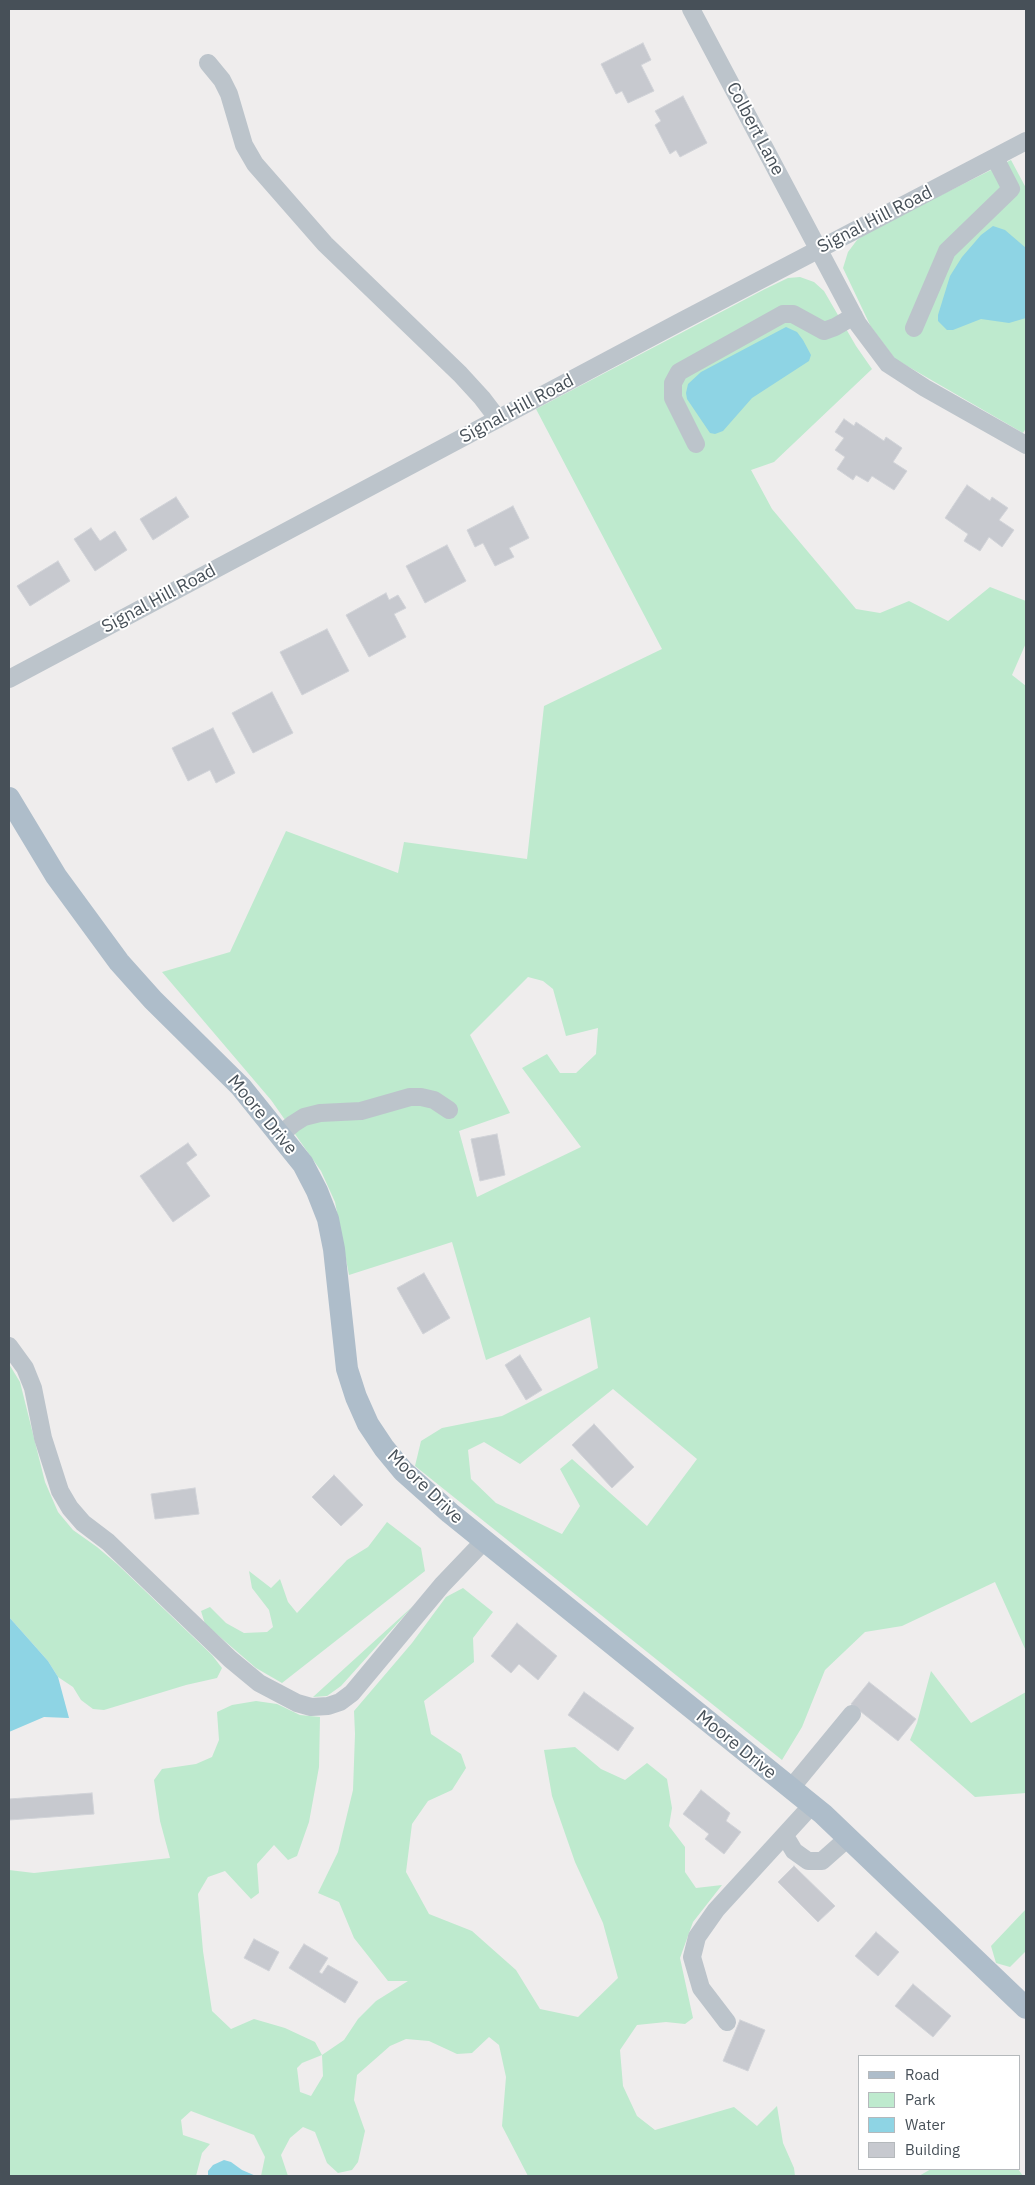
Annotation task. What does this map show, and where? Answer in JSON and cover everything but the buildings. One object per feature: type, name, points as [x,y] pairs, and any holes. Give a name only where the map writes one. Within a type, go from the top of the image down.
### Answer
[{"type":"main road","name":"Moore Drive","points":[[9,798],[56,876],[119,962],[153,1000],[242,1087],[303,1164],[317,1191],[328,1220],[334,1249],[347,1369],[356,1397],[368,1424],[384,1448],[403,1471],[484,1541],[812,1805],[1026,2008]]},
{"type":"street","name":"Colbert Lane","points":[[691,9],[854,316],[888,364],[925,388],[1026,445]]},
{"type":"street","points":[[208,62],[222,80],[229,94],[244,145],[255,164],[325,244],[460,374],[498,419]]},
{"type":"street","name":"Signal Hill Road","points":[[9,679],[1026,141]]},
{"type":"street","points":[[914,328],[947,251],[1011,189],[995,158]]},
{"type":"street","points":[[696,444],[675,405],[672,390],[675,378],[692,357],[783,314],[793,314],[824,331],[854,316]]},
{"type":"street","points":[[280,1134],[293,1124],[312,1115],[361,1111],[410,1097],[434,1100],[449,1110]]},
{"type":"street","points":[[9,1346],[25,1368],[33,1388],[43,1438],[60,1491],[70,1508],[83,1522],[108,1542],[230,1660],[259,1683],[297,1703],[311,1707],[328,1706],[340,1702],[352,1694],[436,1592],[484,1541]]},
{"type":"street","points":[[791,1788],[852,1714]]},
{"type":"street","points":[[727,2022],[701,1988],[692,1957],[697,1936],[716,1910],[812,1805]]},
{"type":"street","points":[[784,1836],[794,1851],[808,1861],[822,1861],[848,1838]]},
{"type":"green space","points":[[1011,160],[1026,188],[1026,428],[1023,433],[895,359],[871,327],[843,268],[848,252],[857,240],[873,229]]},
{"type":"green space","points":[[800,277],[814,282],[824,291],[856,346],[872,369],[774,462],[751,470],[772,509],[856,609],[880,613],[909,601],[948,621],[990,587],[1026,601],[1026,643],[1012,675],[1026,686],[1026,1651],[995,1582],[902,1626],[865,1632],[825,1670],[802,1727],[782,1760],[415,1466],[421,1441],[442,1428],[502,1416],[598,1368],[590,1317],[486,1360],[452,1242],[349,1275],[335,1202],[321,1171],[271,1100],[162,972],[230,952],[286,831],[398,873],[404,842],[527,859],[544,706],[662,649],[536,409],[788,278]],"holes":[[[528,977],[543,981],[553,989],[566,1036],[598,1028],[596,1054],[576,1073],[560,1073],[547,1054],[522,1068],[581,1147],[477,1197],[459,1131],[510,1113],[470,1035]],[[613,1389],[697,1459],[647,1526],[572,1459],[560,1469],[580,1506],[562,1534],[496,1503],[471,1479],[468,1450],[484,1442],[520,1464]]]},
{"type":"green space","points":[[9,1364],[20,1382],[45,1482],[58,1512],[73,1530],[117,1564],[212,1655],[222,1668],[217,1678],[186,1685],[104,1710],[93,1709],[81,1700],[73,1687],[58,1677],[48,1661],[9,1617]]},
{"type":"green space","points":[[387,1522],[421,1548],[425,1571],[282,1683],[256,1668],[205,1624],[201,1611],[210,1607],[226,1623],[244,1633],[267,1632],[273,1627],[269,1610],[252,1588],[249,1571],[271,1588],[280,1579],[288,1602],[297,1613],[347,1560],[368,1547]]},
{"type":"green space","points":[[463,1588],[493,1612],[473,1638],[474,1662],[424,1701],[431,1734],[461,1754],[466,1768],[452,1790],[428,1801],[412,1824],[406,1872],[429,1914],[472,1931],[516,1970],[540,2009],[578,2017],[618,1978],[603,1923],[575,1862],[552,1796],[544,1750],[575,1747],[601,1769],[625,1780],[647,1763],[667,1779],[672,1808],[669,1826],[685,1847],[685,1872],[696,1888],[722,1885],[693,1922],[680,1958],[693,2018],[685,2024],[666,2022],[637,2025],[620,2050],[623,2086],[637,2116],[655,2130],[734,2107],[757,2126],[777,2106],[783,2143],[794,2168],[795,2176],[528,2176],[502,2126],[506,2077],[499,2045],[489,2037],[472,2053],[457,2054],[429,2041],[406,2039],[390,2046],[357,2075],[354,2100],[365,2131],[358,2162],[352,2170],[338,2173],[327,2163],[315,2132],[303,2127],[290,2138],[281,2155],[288,2176],[261,2176],[265,2157],[254,2135],[191,2111],[181,2120],[183,2135],[210,2144],[202,2153],[196,2176],[9,2176],[9,1870],[34,1873],[170,1858],[160,1821],[154,1780],[162,1769],[196,1764],[212,1757],[219,1740],[217,1712],[232,1705],[256,1701],[277,1704],[300,1715],[320,1717],[319,1767],[309,1822],[297,1856],[288,1860],[274,1845],[257,1864],[259,1893],[251,1899],[225,1871],[208,1877],[198,1894],[203,1951],[212,2011],[231,2029],[254,2019],[285,2028],[315,2042],[322,2055],[344,2040],[358,2019],[376,2001],[408,1981],[388,1981],[354,1938],[339,1902],[318,1893],[338,1852],[353,1790],[354,1711],[412,1643],[446,1597]],"holes":[[[322,2055],[323,2076],[311,2096],[300,2092],[297,2068],[302,2063]]]},
{"type":"green space","points":[[413,1606],[341,1686],[327,1696],[313,1697]]},
{"type":"green space","points":[[931,1671],[971,1723],[1026,1692],[1026,1793],[975,1797],[910,1740],[917,1723]]},
{"type":"green space","points":[[1026,1909],[1026,1951],[1010,1967],[996,1963],[991,1946]]},
{"type":"green space","points":[[929,2170],[1019,2170],[1023,2176],[919,2176]]},
{"type":"water","points":[[993,226],[1005,230],[1026,248],[1026,318],[1009,323],[981,319],[953,330],[947,330],[938,321],[938,315],[950,276],[962,257],[981,235]]},
{"type":"water","points":[[786,327],[797,332],[803,340],[811,355],[809,361],[752,398],[723,431],[715,434],[710,433],[687,399],[688,384],[701,372]]},
{"type":"water","points":[[9,1617],[48,1661],[58,1677],[69,1718],[44,1717],[9,1732]]},
{"type":"water","points":[[224,2160],[256,2176],[208,2176],[208,2171],[213,2165]]}]
